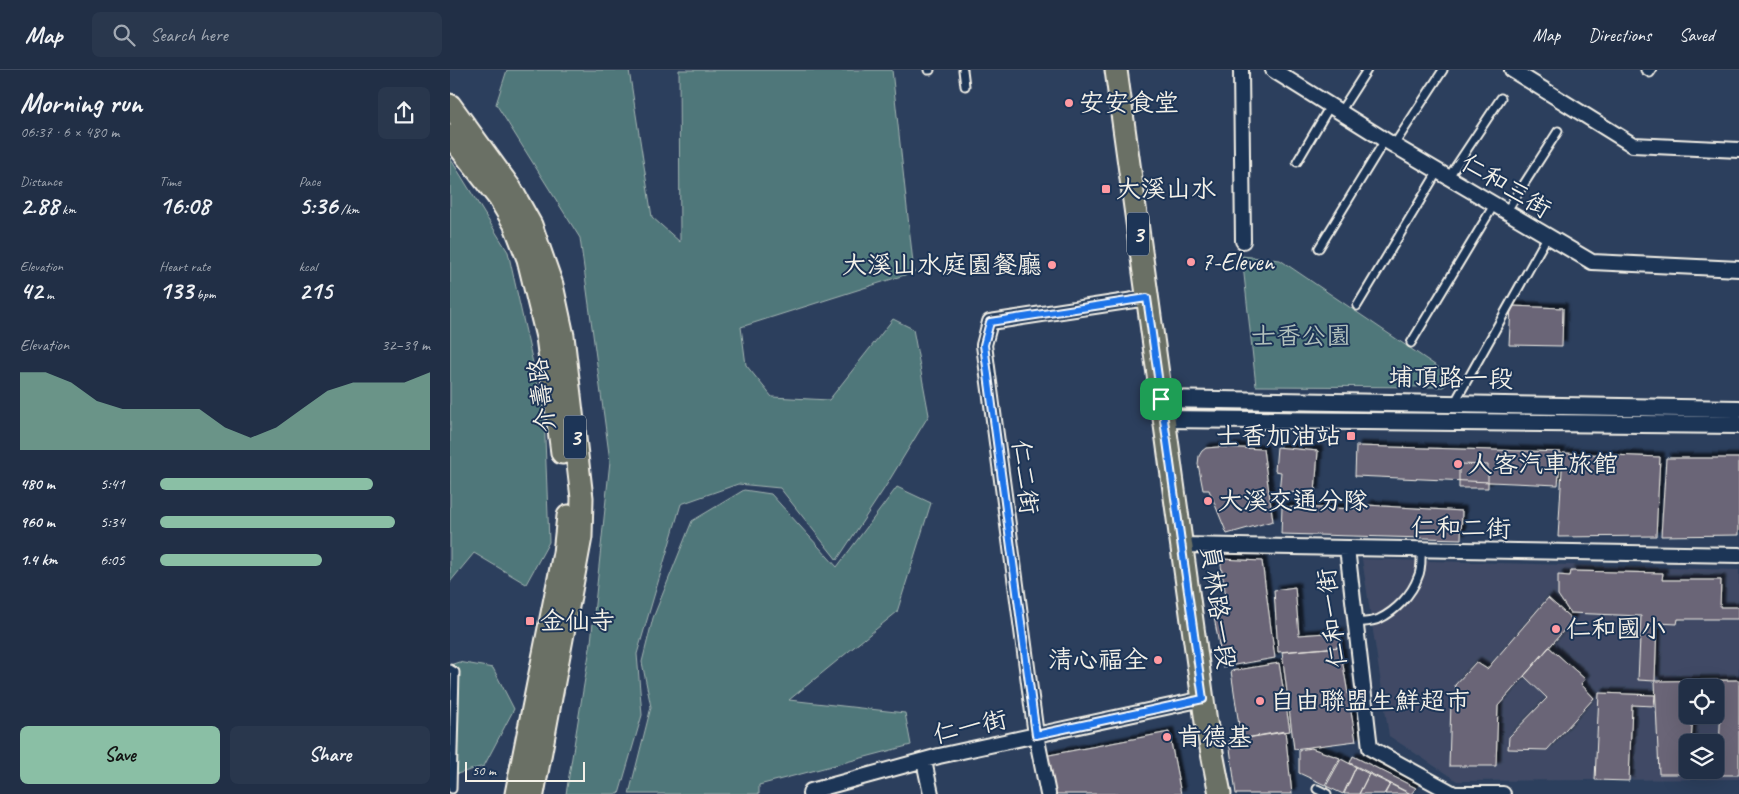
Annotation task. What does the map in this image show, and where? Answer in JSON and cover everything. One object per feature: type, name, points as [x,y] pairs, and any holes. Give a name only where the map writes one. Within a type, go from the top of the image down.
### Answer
[{"type":"main road","name":"員林路一段","points":[[1116,70],[1203,699],[1220,794]]},
{"type":"main road","name":"介壽路","points":[[450,105],[511,189],[530,225],[552,285],[563,336],[582,498],[581,537],[533,794]]},
{"type":"main road","name":"介壽路","points":[[450,135],[499,198],[514,222],[528,259],[547,337],[567,486],[568,528],[564,553],[516,794]]},
{"type":"street","points":[[1241,70],[1244,241]]},
{"type":"street","points":[[1512,70],[1633,145],[1739,150]]},
{"type":"street","name":"仁和三街","points":[[1283,72],[1335,109],[1547,237],[1592,262],[1739,269]]},
{"type":"street","name":"仁二街","points":[[1048,794],[1036,735],[984,345],[990,322],[1147,298]]},
{"type":"street","name":"埔頂路一段","points":[[1163,409],[1454,404],[1739,409]]},
{"type":"street","name":"埔頂路一段","points":[[1163,409],[1739,425]]},
{"type":"street","name":"仁和二街","points":[[1181,545],[1739,555]]},
{"type":"street","name":"仁和一街","points":[[1347,548],[1370,748],[1454,794],[1503,794]]},
{"type":"street","name":"仁一街","points":[[810,794],[811,791],[924,761],[1203,699]]},
{"type":"street","points":[[924,761],[931,794]]},
{"type":"lane","points":[[963,70],[965,86]]},
{"type":"lane","points":[[1297,162],[1335,109],[1367,70]]},
{"type":"lane","points":[[1318,248],[1389,142],[1443,70]]},
{"type":"lane","points":[[1645,70],[1650,73],[1652,70]]},
{"type":"lane","points":[[1357,306],[1443,174],[1501,98]]},
{"type":"lane","points":[[1410,343],[1500,209],[1558,131]]},
{"type":"lane","points":[[1454,404],[1547,237]]},
{"type":"lane","points":[[1356,623],[1377,620],[1392,612],[1402,602],[1412,590],[1419,576],[1421,550]]},
{"type":"lane","points":[[450,669],[455,672],[452,789]]},
{"type":"lane","points":[[1317,789],[1327,794]]},
{"type":"shaded area","name":"仁和國小","points":[[1362,559],[1739,570],[1739,779],[1457,781],[1389,736]]},
{"type":"green space","points":[[507,70],[629,70],[652,217],[680,242],[679,70],[892,70],[914,272],[741,327],[746,365],[772,397],[829,400],[893,319],[913,329],[929,415],[884,489],[837,560],[780,488],[738,484],[681,504],[637,654],[642,715],[619,794],[566,794],[591,642],[610,461],[580,238],[496,104]]},
{"type":"green space","points":[[450,158],[508,252],[544,412],[549,542],[526,584],[474,553],[450,582]]},
{"type":"green space","name":"士香公園","points":[[1242,256],[1280,260],[1454,378],[1443,387],[1256,386]]},
{"type":"green space","points":[[897,487],[931,503],[897,612],[789,700],[905,713],[911,745],[759,785],[759,794],[629,794],[651,707],[642,662],[653,618],[692,521],[744,490],[771,494],[837,567]]},
{"type":"green space","points":[[459,662],[493,668],[514,709],[484,766],[450,776],[450,665]]},
{"type":"building","points":[[1511,306],[1563,308],[1562,346],[1509,345]]},
{"type":"building","name":"人客汽車旅館","points":[[1356,446],[1561,452],[1558,485],[1355,476]]},
{"type":"building","points":[[1277,447],[1318,451],[1315,493],[1279,492],[1281,472],[1275,471]]},
{"type":"building","points":[[1206,448],[1263,449],[1273,521],[1227,534],[1209,490],[1203,490],[1198,464],[1202,451]]},
{"type":"building","points":[[1563,453],[1660,457],[1656,536],[1558,537]]},
{"type":"building","points":[[1666,458],[1739,458],[1739,535],[1661,536]]},
{"type":"building","points":[[1459,464],[1488,465],[1488,488],[1459,488]]},
{"type":"building","points":[[1367,505],[1462,511],[1461,539],[1281,534],[1282,507],[1366,509]]},
{"type":"building","points":[[1220,559],[1262,561],[1275,658],[1223,667],[1212,606],[1227,603]]},
{"type":"building","points":[[1571,571],[1663,573],[1662,580],[1721,580],[1720,607],[1739,607],[1739,619],[1678,619],[1677,624],[1657,623],[1655,681],[1638,680],[1641,616],[1570,613],[1558,595],[1558,575],[1570,576]]},
{"type":"building","points":[[1295,587],[1299,635],[1339,632],[1340,647],[1278,652],[1274,590]]},
{"type":"building","points":[[1548,598],[1573,620],[1498,706],[1496,766],[1449,766],[1451,702],[1459,699],[1455,685],[1476,662],[1487,669]]},
{"type":"building","points":[[1340,647],[1356,741],[1294,749],[1282,652]]},
{"type":"building","points":[[1549,647],[1585,679],[1581,684],[1594,698],[1547,750],[1508,749],[1509,737],[1547,698],[1524,676]]},
{"type":"building","name":"自由聯盟生鮮超市","points":[[1279,663],[1290,731],[1241,739],[1231,671]]},
{"type":"building","points":[[1724,680],[1739,680],[1739,775],[1724,775],[1724,734],[1720,734],[1720,724],[1724,724]]},
{"type":"building","points":[[1655,681],[1679,681],[1679,724],[1692,724],[1692,734],[1679,734],[1679,774],[1659,774]]},
{"type":"building","points":[[1599,693],[1655,695],[1654,706],[1632,705],[1629,781],[1595,780]]},
{"type":"building","points":[[1285,731],[1292,794],[1236,794],[1229,741]]},
{"type":"building","points":[[1169,732],[1181,794],[1052,794],[1044,756]]},
{"type":"building","points":[[1311,748],[1340,758],[1325,785],[1299,773],[1299,750]]},
{"type":"building","points":[[1353,756],[1416,788],[1411,794],[1350,763]]},
{"type":"building","points":[[1341,759],[1356,767],[1343,794],[1326,786]]},
{"type":"building","points":[[1356,767],[1369,774],[1359,794],[1344,794]]},
{"type":"building","points":[[1369,774],[1390,784],[1384,794],[1359,794]]},
{"type":"building","points":[[1390,784],[1410,794],[1385,794]]},
{"type":"place","name":"安安食堂","points":[[1069,103]]},
{"type":"place","name":"大溪山水","points":[[1106,189]]},
{"type":"place","name":"7-Eleven","points":[[1191,262]]},
{"type":"place","name":"大溪山水庭園餐廳","points":[[1052,265]]},
{"type":"place","name":"士香加油站","points":[[1351,436]]},
{"type":"place","name":"人客汽車旅館","points":[[1458,464]]},
{"type":"place","name":"大溪交通分隊","points":[[1208,501]]},
{"type":"place","name":"金仙寺","points":[[530,621]]},
{"type":"place","name":"仁和國小","points":[[1556,629]]},
{"type":"place","name":"清心福全","points":[[1158,660]]},
{"type":"place","name":"自由聯盟生鮮超市","points":[[1260,701]]},
{"type":"place","name":"肯德基","points":[[1167,737]]},
{"type":"route","points":[[1147,298],[1161,399],[1203,699],[1036,735],[984,345],[990,322],[1147,298]]}]
